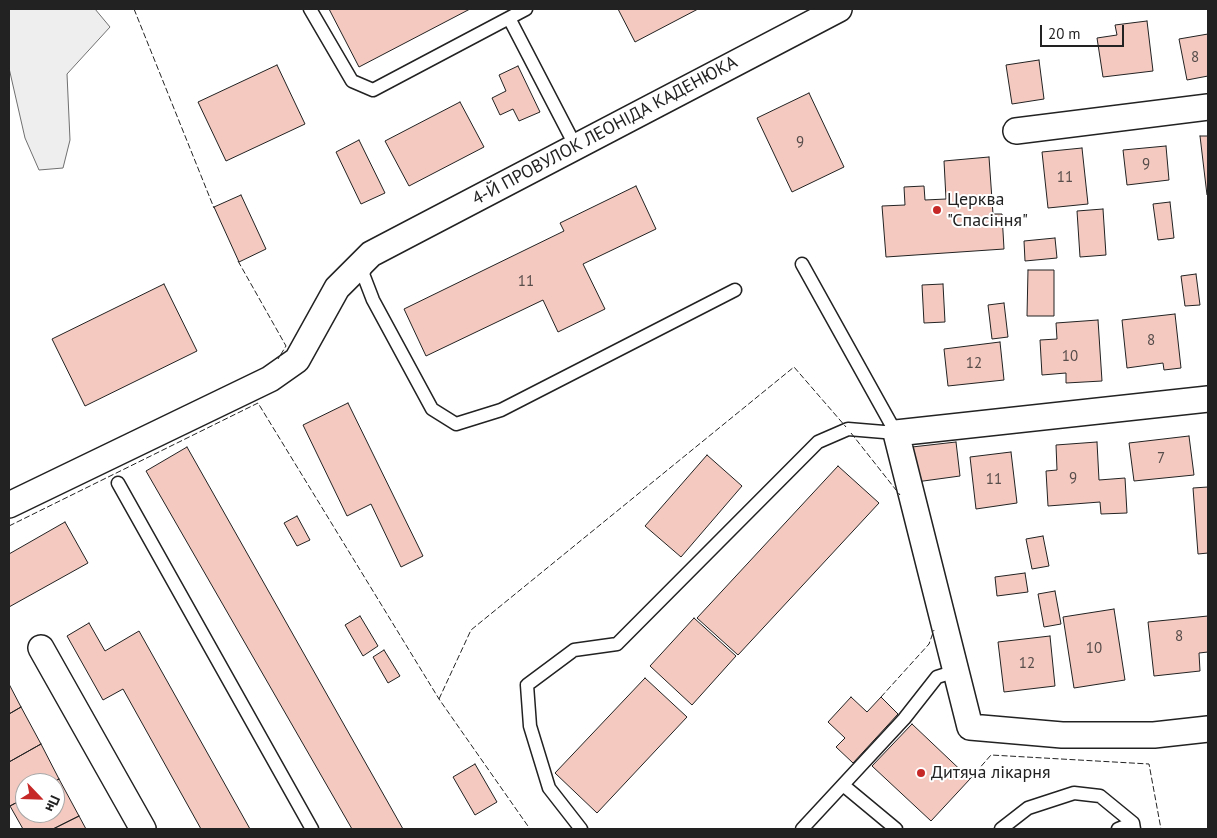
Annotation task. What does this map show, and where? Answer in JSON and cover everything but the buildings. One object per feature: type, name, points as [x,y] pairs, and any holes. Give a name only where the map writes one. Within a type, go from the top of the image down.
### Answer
[{"type":"street","name":"4-Й ПРОВУЛОК ЛЕОНІДА КАДЕНЮКА","points":[[9,505],[270,379],[297,360],[337,288],[371,254],[839,9]]},
{"type":"street","points":[[1016,131],[1208,107]]},
{"type":"street","points":[[1208,399],[896,433],[970,727],[1062,735],[1154,735],[1208,730]]},
{"type":"street","points":[[41,648],[143,829]]},
{"type":"lane","points":[[310,9],[352,81],[373,90],[526,9]]},
{"type":"lane","points":[[510,18],[576,147]]},
{"type":"lane","points":[[371,254],[363,274],[373,300],[432,409],[456,424],[501,410],[735,290]]},
{"type":"lane","points":[[802,264],[896,433]]},
{"type":"lane","points":[[581,829],[549,788],[530,726],[527,685],[574,650],[618,644],[818,442],[848,430],[896,433]]},
{"type":"lane","points":[[118,483],[312,829]]},
{"type":"lane","points":[[802,829],[904,719],[937,677],[956,671]]},
{"type":"lane","points":[[843,785],[896,829]]},
{"type":"lane","points":[[1001,829],[1028,808],[1074,793],[1100,796],[1133,826]]},
{"type":"lane","points":[[1118,829],[1133,826]]},
{"type":"shaded area","points":[[9,9],[95,9],[110,27],[67,74],[70,140],[63,168],[39,170],[25,138],[9,68]]},
{"type":"fence","points":[[134,9],[214,208]]},
{"type":"fence","points":[[238,261],[286,346],[278,359]]},
{"type":"fence","points":[[439,699],[471,630],[794,367],[846,427]]},
{"type":"fence","points":[[9,526],[258,403],[439,699],[530,829]]},
{"type":"fence","points":[[851,433],[900,495]]},
{"type":"fence","points":[[881,697],[929,644],[934,630]]},
{"type":"fence","points":[[970,779],[991,755],[1149,764],[1161,829]]},
{"type":"place","name":"Церква \"Спасіння\"","points":[[937,210]]},
{"type":"place","name":"Дитяча лікарня","points":[[921,773]]}]
